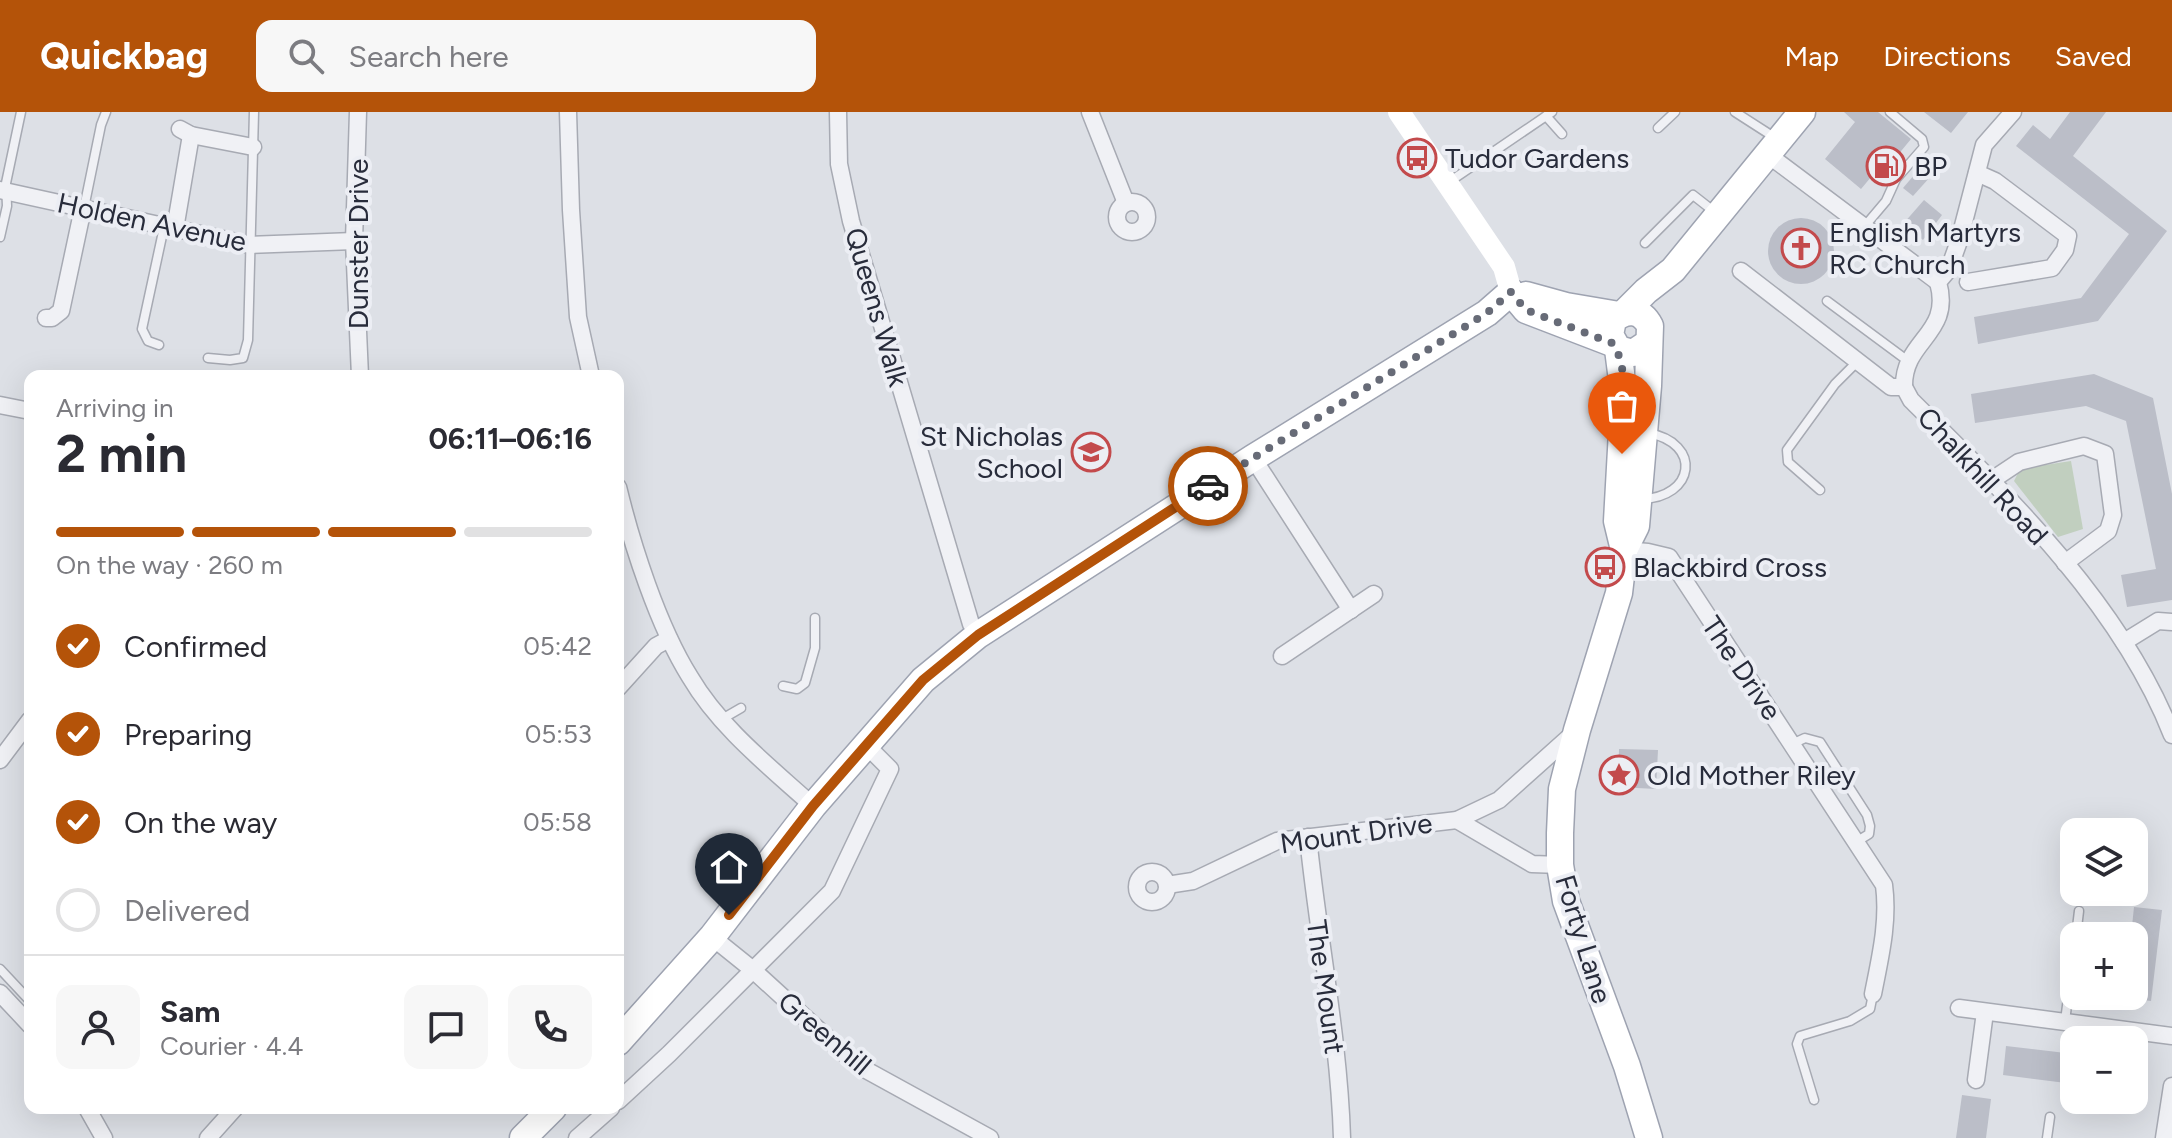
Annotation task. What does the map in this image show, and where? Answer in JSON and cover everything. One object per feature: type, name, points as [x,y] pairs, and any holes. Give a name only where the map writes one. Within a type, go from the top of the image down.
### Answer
[{"type":"main road","points":[[1399,112],[1504,267],[1511,292],[1526,310],[1633,353],[1642,350],[1673,270]]},
{"type":"main road","points":[[1615,346],[1610,327],[1646,291],[1673,270],[1802,112]]},
{"type":"main road","points":[[1511,292],[1566,306],[1640,314],[1649,335]]},
{"type":"main road","points":[[624,1035],[712,937],[813,806],[923,680],[978,635],[1253,458],[1487,313],[1511,292]]},
{"type":"main road","name":"Forty Lane","points":[[1649,335],[1648,386],[1636,526],[1624,550],[1619,593],[1562,789],[1560,865],[1566,901],[1627,1066],[1649,1138]]},
{"type":"main road","name":"Forty Lane","points":[[1615,346],[1624,396],[1617,521],[1624,550]]},
{"type":"main road","points":[[523,1138],[547,1114]]},
{"type":"street","name":"Dunster Drive","points":[[358,112],[354,241],[360,370]]},
{"type":"street","points":[[568,112],[578,317],[590,370]]},
{"type":"street","name":"Queens Walk","points":[[838,112],[839,164],[851,221],[971,624],[978,635]]},
{"type":"street","points":[[1090,112],[1126,203]]},
{"type":"street","points":[[1938,282],[1949,269],[1959,241],[1984,145],[2013,112]]},
{"type":"street","points":[[169,228],[186,132],[253,147]]},
{"type":"street","points":[[1773,147],[1864,227],[1938,282],[1943,299],[1940,318],[1908,361],[1904,387]]},
{"type":"street","points":[[1968,282],[2052,268],[2065,250],[2068,236],[1995,181],[1977,173]]},
{"type":"street","name":"Holden Avenue","points":[[4,191],[250,245],[354,241]]},
{"type":"street","points":[[46,318],[52,318],[61,311],[83,208]]},
{"type":"street","name":"Chalkhill Road","points":[[1741,271],[1891,387],[1904,387],[1911,400],[1992,480],[2065,563],[2124,642],[2158,701],[2172,735]]},
{"type":"street","points":[[0,405],[24,410]]},
{"type":"street","points":[[1992,480],[2019,462],[2084,446],[2105,454],[2113,515],[2108,531],[2065,563]]},
{"type":"street","points":[[1253,458],[1351,610]]},
{"type":"street","points":[[624,513],[669,639],[691,680],[751,750],[813,806]]},
{"type":"street","name":"The Drive","points":[[1624,550],[1669,557],[1884,885],[1886,904],[1881,954],[1873,994]]},
{"type":"street","points":[[1282,656],[1374,594]]},
{"type":"street","points":[[2124,642],[2158,621],[2172,622]]},
{"type":"street","points":[[624,681],[656,646],[669,639]]},
{"type":"street","points":[[0,760],[24,728]]},
{"type":"street","name":"Mount Drive","points":[[1167,885],[1193,881],[1277,841],[1457,820],[1499,800],[1577,730]]},
{"type":"street","points":[[624,1095],[832,891],[890,769],[866,745]]},
{"type":"street","name":"Mount Drive","points":[[1457,820],[1532,864],[1560,865]]},
{"type":"street","name":"The Mount","points":[[1308,837],[1316,920],[1340,1081],[1342,1138]]},
{"type":"street","name":"Greenhill","points":[[712,937],[857,1065],[990,1138]]},
{"type":"street","points":[[0,993],[24,1019]]},
{"type":"street","points":[[1959,1008],[2172,1036]]},
{"type":"street","points":[[1976,1080],[1985,1012]]},
{"type":"street","points":[[2164,1138],[2172,1086]]},
{"type":"street","points":[[90,1114],[104,1138]]},
{"type":"street","points":[[208,1138],[230,1114]]},
{"type":"street","points":[[585,1136],[605,1114]]},
{"type":"lane","points":[[0,237],[4,191],[21,112]]},
{"type":"lane","points":[[83,208],[106,112]]},
{"type":"lane","points":[[208,358],[243,358],[248,340],[254,112]]},
{"type":"lane","points":[[1658,128],[1675,112]]},
{"type":"lane","points":[[1735,112],[1773,147]]},
{"type":"lane","points":[[1864,227],[1886,201],[1896,179],[1924,147],[1922,139],[1890,112]]},
{"type":"lane","points":[[1449,182],[1549,114],[1562,134]]},
{"type":"lane","points":[[1645,243],[1693,195],[1716,214]]},
{"type":"lane","points":[[159,345],[148,341],[142,329],[169,228]]},
{"type":"lane","points":[[1827,301],[1908,361]]},
{"type":"lane","points":[[1820,490],[1788,462],[1787,450],[1835,384],[1859,360]]},
{"type":"lane","points":[[1638,499],[1673,491],[1682,483],[1684,474],[1684,455],[1680,446],[1666,436],[1644,432]]},
{"type":"lane","points":[[783,686],[797,689],[805,683],[815,648],[815,618]]},
{"type":"lane","points":[[722,719],[741,708]]},
{"type":"lane","points":[[1792,744],[1805,738],[1820,742],[1860,802],[1870,826],[1869,834],[1856,842]]},
{"type":"lane","points":[[2078,922],[2079,911]]},
{"type":"lane","points":[[0,969],[24,995]]},
{"type":"lane","points":[[1814,1100],[1797,1044],[1800,1036],[1850,1021],[1870,1009],[1873,994]]},
{"type":"lane","points":[[2065,1022],[2067,1010]]},
{"type":"lane","points":[[2047,1138],[2050,1117]]},
{"type":"green space","points":[[2071,461],[2083,529],[2058,537],[2014,481],[2020,469]]},
{"type":"building","points":[[1844,112],[1878,112],[1911,139],[1897,156],[1892,152],[1861,189],[1825,159],[1855,122]]},
{"type":"building","points":[[1924,112],[1968,112],[1951,133]]},
{"type":"building","points":[[2070,112],[2106,112],[2073,156],[2167,231],[2098,321],[1978,344],[1974,317],[2081,298],[2129,234],[2016,146],[2033,125],[2050,139]]},
{"type":"building","points":[[1921,167],[1931,176],[1913,196],[1903,188]]},
{"type":"building","points":[[1924,200],[1942,215],[1923,240],[1903,224]]},
{"type":"building","name":"English Martyrs RC Church","points":[[1794,218],[1808,218],[1820,223],[1829,232],[1834,251],[1832,264],[1825,275],[1808,284],[1794,284],[1782,279],[1773,270],[1768,258],[1768,244],[1773,232],[1782,223]]},
{"type":"building","points":[[2094,374],[2153,398],[2172,494],[2172,600],[2127,607],[2121,575],[2156,569],[2126,421],[2086,406],[1975,423],[1971,394]]},
{"type":"building","points":[[1619,749],[1658,750],[1656,789],[1618,787]]},
{"type":"building","points":[[2134,907],[2162,910],[2151,1001],[2148,1001],[2148,922],[2132,922]]},
{"type":"building","points":[[2006,1046],[2060,1052],[2060,1082],[2003,1075]]},
{"type":"building","points":[[1962,1095],[1991,1099],[1986,1138],[1956,1138]]},
{"type":"way so far","points":[[1208,486],[1487,313],[1511,292],[1526,310],[1612,343],[1618,349],[1624,396],[1622,454]]},
{"type":"place","name":"Tudor Gardens","points":[[1417,158]]},
{"type":"place","name":"BP","points":[[1886,166]]},
{"type":"place","name":"English Martyrs RC Church","points":[[1801,248]]},
{"type":"place","name":"St Nicholas School","points":[[1091,452]]},
{"type":"place","name":"Blackbird Cross","points":[[1605,567]]},
{"type":"place","name":"Old Mother Riley","points":[[1619,775]]},
{"type":"route","points":[[729,915],[813,806],[923,680],[978,635],[1208,486]]}]
